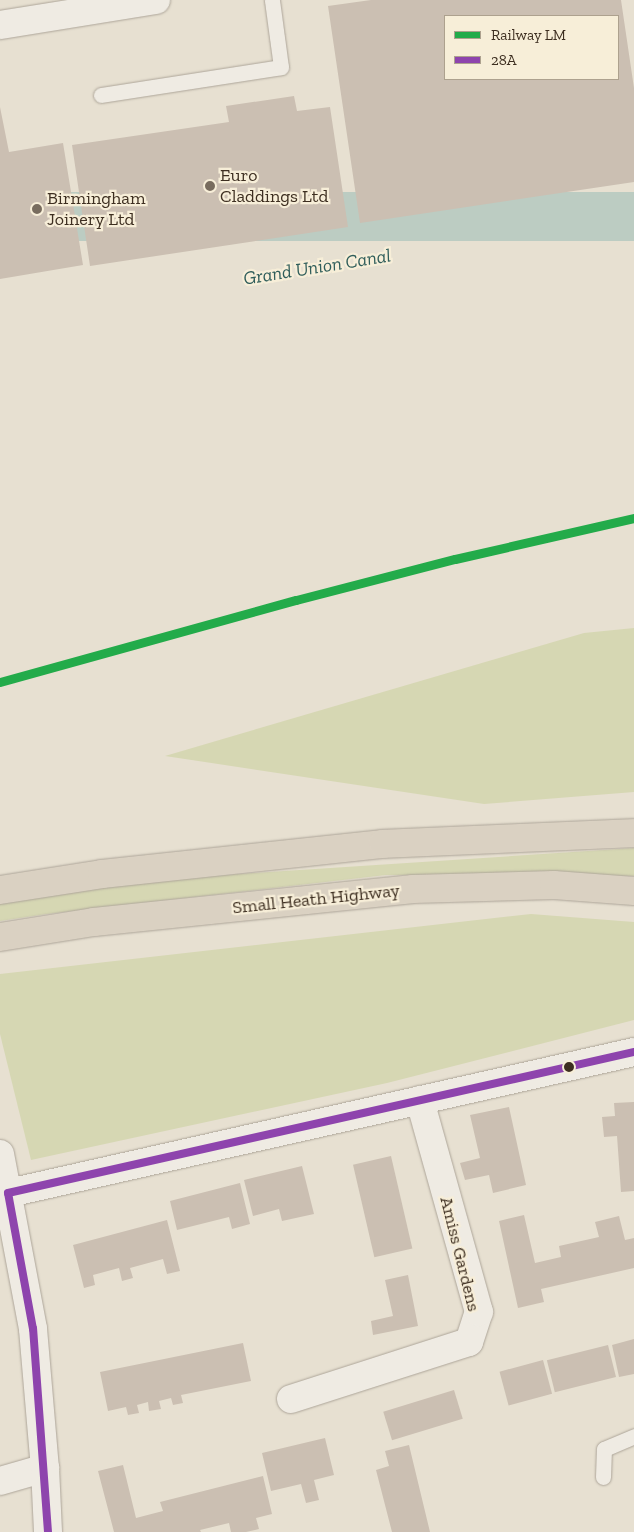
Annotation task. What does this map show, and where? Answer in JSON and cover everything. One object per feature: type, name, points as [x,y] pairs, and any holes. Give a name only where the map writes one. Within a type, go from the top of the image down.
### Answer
[{"type":"highway","points":[[0,890],[102,874],[383,844],[634,833]]},
{"type":"highway","name":"Small Heath Highway","points":[[0,937],[94,922],[413,889],[554,885],[634,891]]},
{"type":"street","points":[[0,25],[156,0]]},
{"type":"street","points":[[4,1194],[634,1052]]},
{"type":"street","name":"Amiss Gardens","points":[[291,1399],[469,1342],[478,1312],[420,1100]]},
{"type":"street","points":[[0,1154],[4,1194],[33,1330],[45,1468],[48,1532]]},
{"type":"street","points":[[0,1481],[45,1468]]},
{"type":"lane","points":[[102,95],[281,67],[272,0]]},
{"type":"lane","points":[[603,1477],[604,1449],[634,1436]]},
{"type":"green space","points":[[634,628],[634,792],[484,804],[165,756],[584,633]]},
{"type":"green space","points":[[634,848],[634,876],[386,875],[0,921],[0,900],[162,879]]},
{"type":"green space","points":[[531,914],[634,922],[634,1020],[387,1083],[31,1160],[0,1034],[0,974]]},
{"type":"water","points":[[0,192],[634,192],[634,241],[0,241]]},
{"type":"building","points":[[371,0],[621,0],[634,88],[634,182],[360,223],[328,6]]},
{"type":"building","name":"Euro Claddings Ltd","points":[[294,96],[297,111],[330,107],[348,227],[90,266],[72,145],[229,122],[226,106]]},
{"type":"building","name":"Birmingham Joinery Ltd","points":[[0,107],[9,152],[63,143],[83,265],[0,279]]},
{"type":"building","points":[[634,1102],[634,1191],[621,1192],[617,1136],[604,1137],[602,1117],[615,1116],[614,1103]]},
{"type":"building","points":[[509,1107],[526,1185],[493,1193],[489,1175],[465,1180],[460,1163],[480,1158],[470,1115]]},
{"type":"building","points":[[391,1156],[412,1249],[374,1257],[353,1165]]},
{"type":"building","points":[[302,1166],[314,1214],[282,1221],[279,1209],[253,1216],[244,1180]]},
{"type":"building","points":[[240,1183],[250,1224],[232,1229],[229,1217],[177,1230],[170,1201]]},
{"type":"building","points":[[524,1215],[535,1263],[561,1257],[559,1246],[599,1237],[595,1222],[619,1216],[625,1240],[634,1238],[634,1268],[541,1289],[544,1302],[518,1308],[499,1221]]},
{"type":"building","points":[[167,1220],[180,1271],[167,1274],[163,1259],[130,1268],[133,1278],[122,1281],[119,1268],[93,1275],[95,1285],[84,1288],[73,1245]]},
{"type":"building","points":[[408,1275],[418,1326],[373,1335],[371,1321],[393,1316],[385,1280]]},
{"type":"building","points":[[634,1339],[634,1374],[619,1377],[612,1345]]},
{"type":"building","points":[[243,1343],[251,1381],[181,1395],[183,1403],[173,1405],[171,1398],[159,1401],[161,1409],[149,1411],[148,1402],[137,1405],[139,1413],[128,1415],[126,1407],[108,1411],[100,1372]]},
{"type":"building","points":[[608,1345],[616,1377],[555,1392],[547,1360]]},
{"type":"building","points":[[543,1360],[552,1394],[509,1405],[500,1372]]},
{"type":"building","points":[[454,1390],[463,1419],[392,1440],[383,1412]]},
{"type":"building","points":[[325,1438],[334,1475],[314,1480],[319,1500],[306,1503],[301,1484],[271,1491],[262,1453]]},
{"type":"building","points":[[409,1445],[430,1532],[392,1532],[376,1470],[389,1466],[385,1451]]},
{"type":"building","points":[[123,1465],[136,1518],[163,1511],[160,1502],[263,1476],[272,1514],[256,1518],[259,1529],[246,1532],[231,1532],[229,1523],[200,1530],[201,1532],[114,1532],[98,1471]]},
{"type":"rail line","name":"LM","points":[[0,682],[296,600],[455,559],[634,518]]},
{"type":"transit line","name":"28A","points":[[48,1532],[33,1329],[8,1193],[634,1052]]},
{"type":"place","name":"Euro Claddings Ltd","points":[[210,186]]},
{"type":"place","name":"Birmingham Joinery Ltd","points":[[37,209]]},
{"type":"water label","name":"Grand Union Canal","points":[[317,267]]}]
